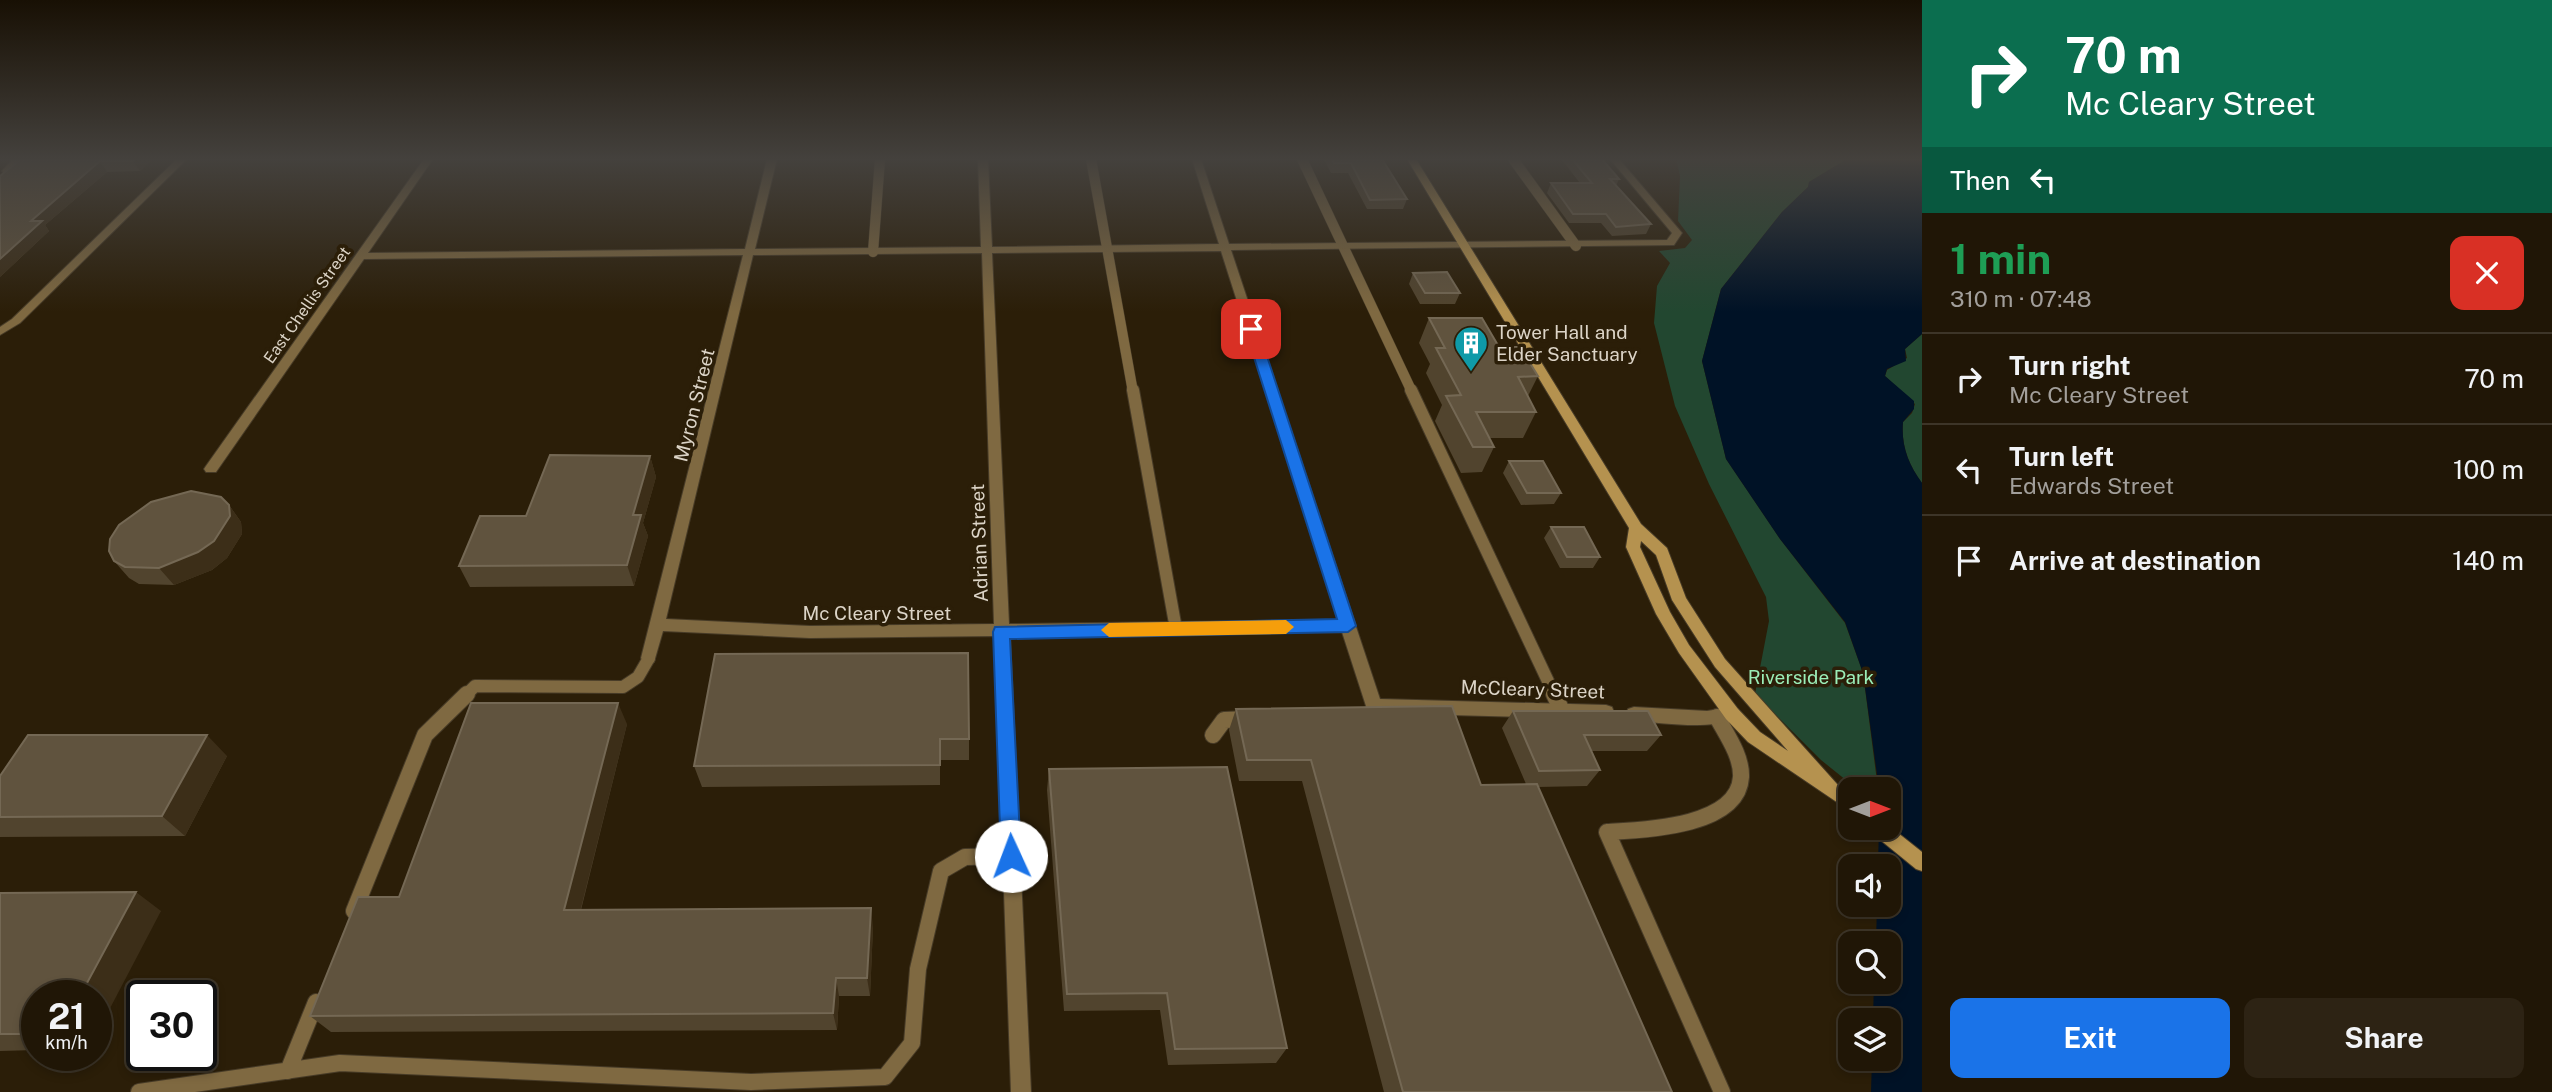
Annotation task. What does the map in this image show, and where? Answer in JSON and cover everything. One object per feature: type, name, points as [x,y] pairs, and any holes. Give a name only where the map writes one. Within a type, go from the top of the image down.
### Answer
[{"type":"main road","points":[[1441,210],[1636,528],[1662,552],[1679,600],[1720,663],[1829,786]]},
{"type":"main road","points":[[1636,528],[1633,547],[1669,626],[1725,716],[1838,793]]},
{"type":"main road","points":[[1894,840],[1922,863]]},
{"type":"street","points":[[0,332],[16,321],[130,210]]},
{"type":"street","name":"East Chellis Street","points":[[211,469],[393,210]]},
{"type":"street","name":"Myron Street","points":[[649,658],[760,210]]},
{"type":"street","name":"Adrian Street","points":[[985,210],[1021,1092]]},
{"type":"street","points":[[1213,210],[1348,626]]},
{"type":"street","points":[[361,256],[1665,245],[1675,239],[1677,233],[1657,210]]},
{"type":"street","name":"Mc Cleary Street","points":[[659,625],[810,632],[1002,632],[1348,626]]},
{"type":"street","name":"McCleary Street","points":[[1348,626],[1366,708],[1561,709],[1725,716]]},
{"type":"lane","points":[[873,251],[876,210]]},
{"type":"lane","points":[[1101,210],[1176,629]]},
{"type":"lane","points":[[1327,210],[1561,709]]},
{"type":"lane","points":[[1550,210],[1576,246]]},
{"type":"lane","points":[[346,929],[425,735],[475,686],[623,687],[638,677],[649,658]]},
{"type":"lane","points":[[1722,1092],[1606,832],[1672,827],[1698,819],[1730,799],[1740,786],[1740,769],[1725,716]]},
{"type":"lane","points":[[1213,735],[1224,720],[1268,719]]},
{"type":"lane","points":[[139,1092],[340,1063],[751,1082],[886,1077],[912,1043],[918,969],[941,871],[965,858],[1011,856]]},
{"type":"lane","points":[[288,1070],[325,980]]},
{"type":"green space","name":"Riverside Park","points":[[1678,210],[1784,210],[1721,289],[1702,361],[1726,459],[1780,539],[1845,623],[1863,673],[1876,777],[1842,777],[1821,760],[1755,694],[1769,621],[1766,597],[1709,484],[1675,406],[1654,323],[1657,286],[1670,263],[1659,251],[1685,248],[1692,240],[1678,221]]},
{"type":"green space","points":[[1922,334],[1922,483],[1909,461],[1903,439],[1903,422],[1912,413],[1915,404],[1885,376],[1887,370],[1907,358],[1905,349]]},
{"type":"water","points":[[1784,210],[1922,210],[1922,334],[1905,349],[1906,361],[1887,369],[1885,376],[1914,401],[1914,409],[1903,422],[1903,439],[1909,461],[1922,483],[1922,1092],[1871,1092],[1872,1071],[1901,1071],[1901,1008],[1873,1008],[1874,994],[1901,994],[1901,931],[1876,931],[1877,917],[1901,917],[1901,854],[1878,854],[1879,840],[1901,840],[1901,777],[1877,777],[1863,673],[1845,622],[1780,539],[1726,459],[1702,361],[1721,289]]},
{"type":"building","points":[[0,210],[44,210],[31,221],[42,221],[0,259]]},
{"type":"building","points":[[1570,210],[1638,210],[1651,224],[1616,227],[1606,214],[1573,214]]},
{"type":"building","points":[[1447,272],[1460,293],[1425,293],[1413,273]]},
{"type":"building","points":[[1429,318],[1482,318],[1499,347],[1520,347],[1538,376],[1518,377],[1536,412],[1476,412],[1494,447],[1473,447],[1446,396],[1461,395],[1436,348],[1445,348]]},
{"type":"building","points":[[550,455],[650,456],[633,515],[641,515],[627,565],[459,566],[480,516],[526,516]]},
{"type":"building","points":[[1509,461],[1543,461],[1561,493],[1527,493]]},
{"type":"building","points":[[191,491],[221,497],[229,505],[230,516],[214,541],[198,552],[159,568],[125,567],[114,561],[109,551],[110,539],[119,525],[151,502]]},
{"type":"building","points":[[1551,527],[1584,527],[1600,557],[1567,557]]},
{"type":"building","points":[[968,653],[969,739],[940,739],[940,765],[694,766],[715,654]]},
{"type":"building","points":[[471,703],[618,703],[564,910],[871,908],[867,978],[836,978],[833,1013],[310,1016],[358,897],[399,897]]},
{"type":"building","points":[[1452,706],[1481,785],[1537,784],[1672,1092],[1403,1092],[1311,760],[1247,760],[1236,709]]},
{"type":"building","points":[[1513,711],[1648,711],[1661,735],[1584,735],[1600,770],[1539,771]]},
{"type":"building","points":[[28,735],[207,735],[162,816],[0,817],[0,776]]},
{"type":"building","points":[[1227,767],[1287,1048],[1175,1049],[1167,993],[1067,994],[1049,769]]},
{"type":"building","points":[[136,892],[89,980],[21,980],[21,1034],[0,1034],[0,893]]},
{"type":"slow traffic","points":[[1109,630],[1286,627]]},
{"type":"place","name":"Tower Hall and Elder Sanctuary","points":[[1471,373]]},
{"type":"route","points":[[1011,856],[1002,632],[1348,626],[1251,329]]}]
